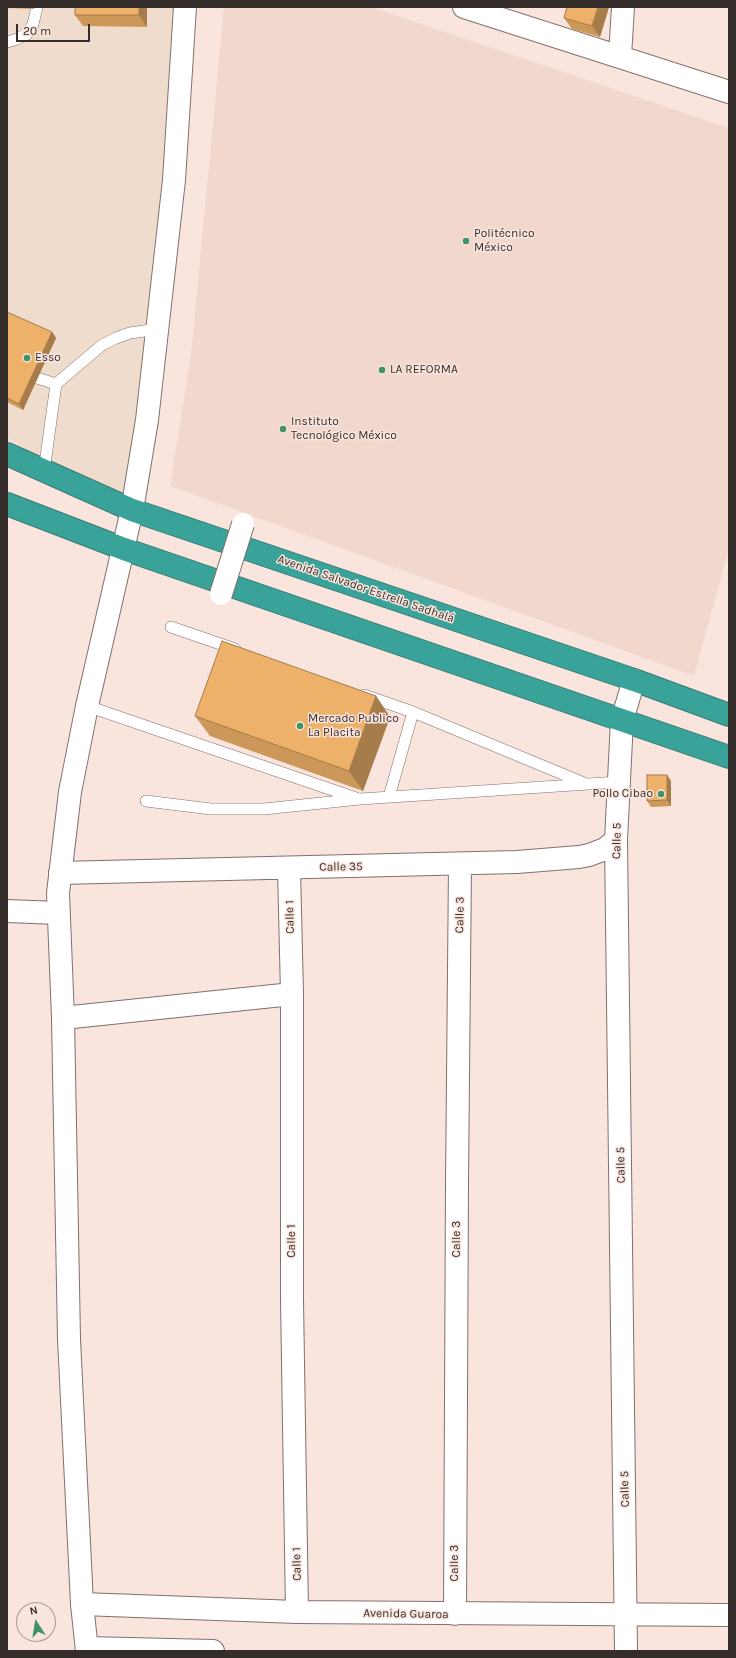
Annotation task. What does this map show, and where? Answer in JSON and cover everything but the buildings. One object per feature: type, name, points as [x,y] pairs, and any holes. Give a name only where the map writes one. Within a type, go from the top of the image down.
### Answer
[{"type":"highway","name":"Avenida Salvador Estrella Sadhalá","points":[[7,454],[132,510],[634,680],[729,715]]},
{"type":"highway","points":[[7,504],[124,549],[729,757]]},
{"type":"street","points":[[185,7],[174,180],[147,420],[124,549],[87,706],[70,792],[60,874],[58,913],[63,1018],[70,1339],[82,1604],[87,1650],[213,1651]]},
{"type":"street","points":[[464,7],[729,92]]},
{"type":"street","points":[[620,56],[623,7]]},
{"type":"street","points":[[221,594],[243,524]]},
{"type":"street","name":"Calle 5","points":[[626,1651],[616,840],[622,720],[634,680]]},
{"type":"street","name":"Calle 35","points":[[60,874],[518,862],[579,857],[605,849],[616,840]]},
{"type":"street","name":"Calle 3","points":[[455,1614],[460,864]]},
{"type":"street","name":"Calle 1","points":[[289,868],[292,994],[292,1300],[298,1612]]},
{"type":"street","points":[[7,911],[58,913]]},
{"type":"street","points":[[63,1018],[292,994]]},
{"type":"street","name":"Avenida Guaroa","points":[[82,1604],[298,1612],[626,1616],[729,1615]]},
{"type":"lane","points":[[7,42],[27,34],[33,24],[37,7]]},
{"type":"lane","points":[[44,471],[56,384],[102,345],[130,333],[158,328]]},
{"type":"lane","points":[[38,378],[56,384]]},
{"type":"lane","points":[[171,627],[245,653]]},
{"type":"lane","points":[[355,692],[414,712],[587,784]]},
{"type":"lane","points":[[87,706],[360,799]]},
{"type":"lane","points":[[389,797],[414,712]]},
{"type":"lane","points":[[146,802],[211,809],[264,809],[360,799],[619,782]]},
{"type":"shaded area","points":[[7,7],[191,7],[132,510],[7,438]]},
{"type":"shaded area","name":"Politécnico México","points":[[224,7],[371,7],[729,128],[729,549],[694,676],[170,486],[191,355]]},
{"type":"place","name":"Politécnico México","points":[[466,241]]},
{"type":"place","name":"Esso","points":[[27,358]]},
{"type":"place","name":"LA REFORMA","points":[[382,370]]},
{"type":"place","name":"Instituto Tecnológico México","points":[[283,429]]},
{"type":"place","name":"Mercado Publico La Placita","points":[[300,726]]},
{"type":"place","name":"Pollo Cibao","points":[[661,794]]}]
